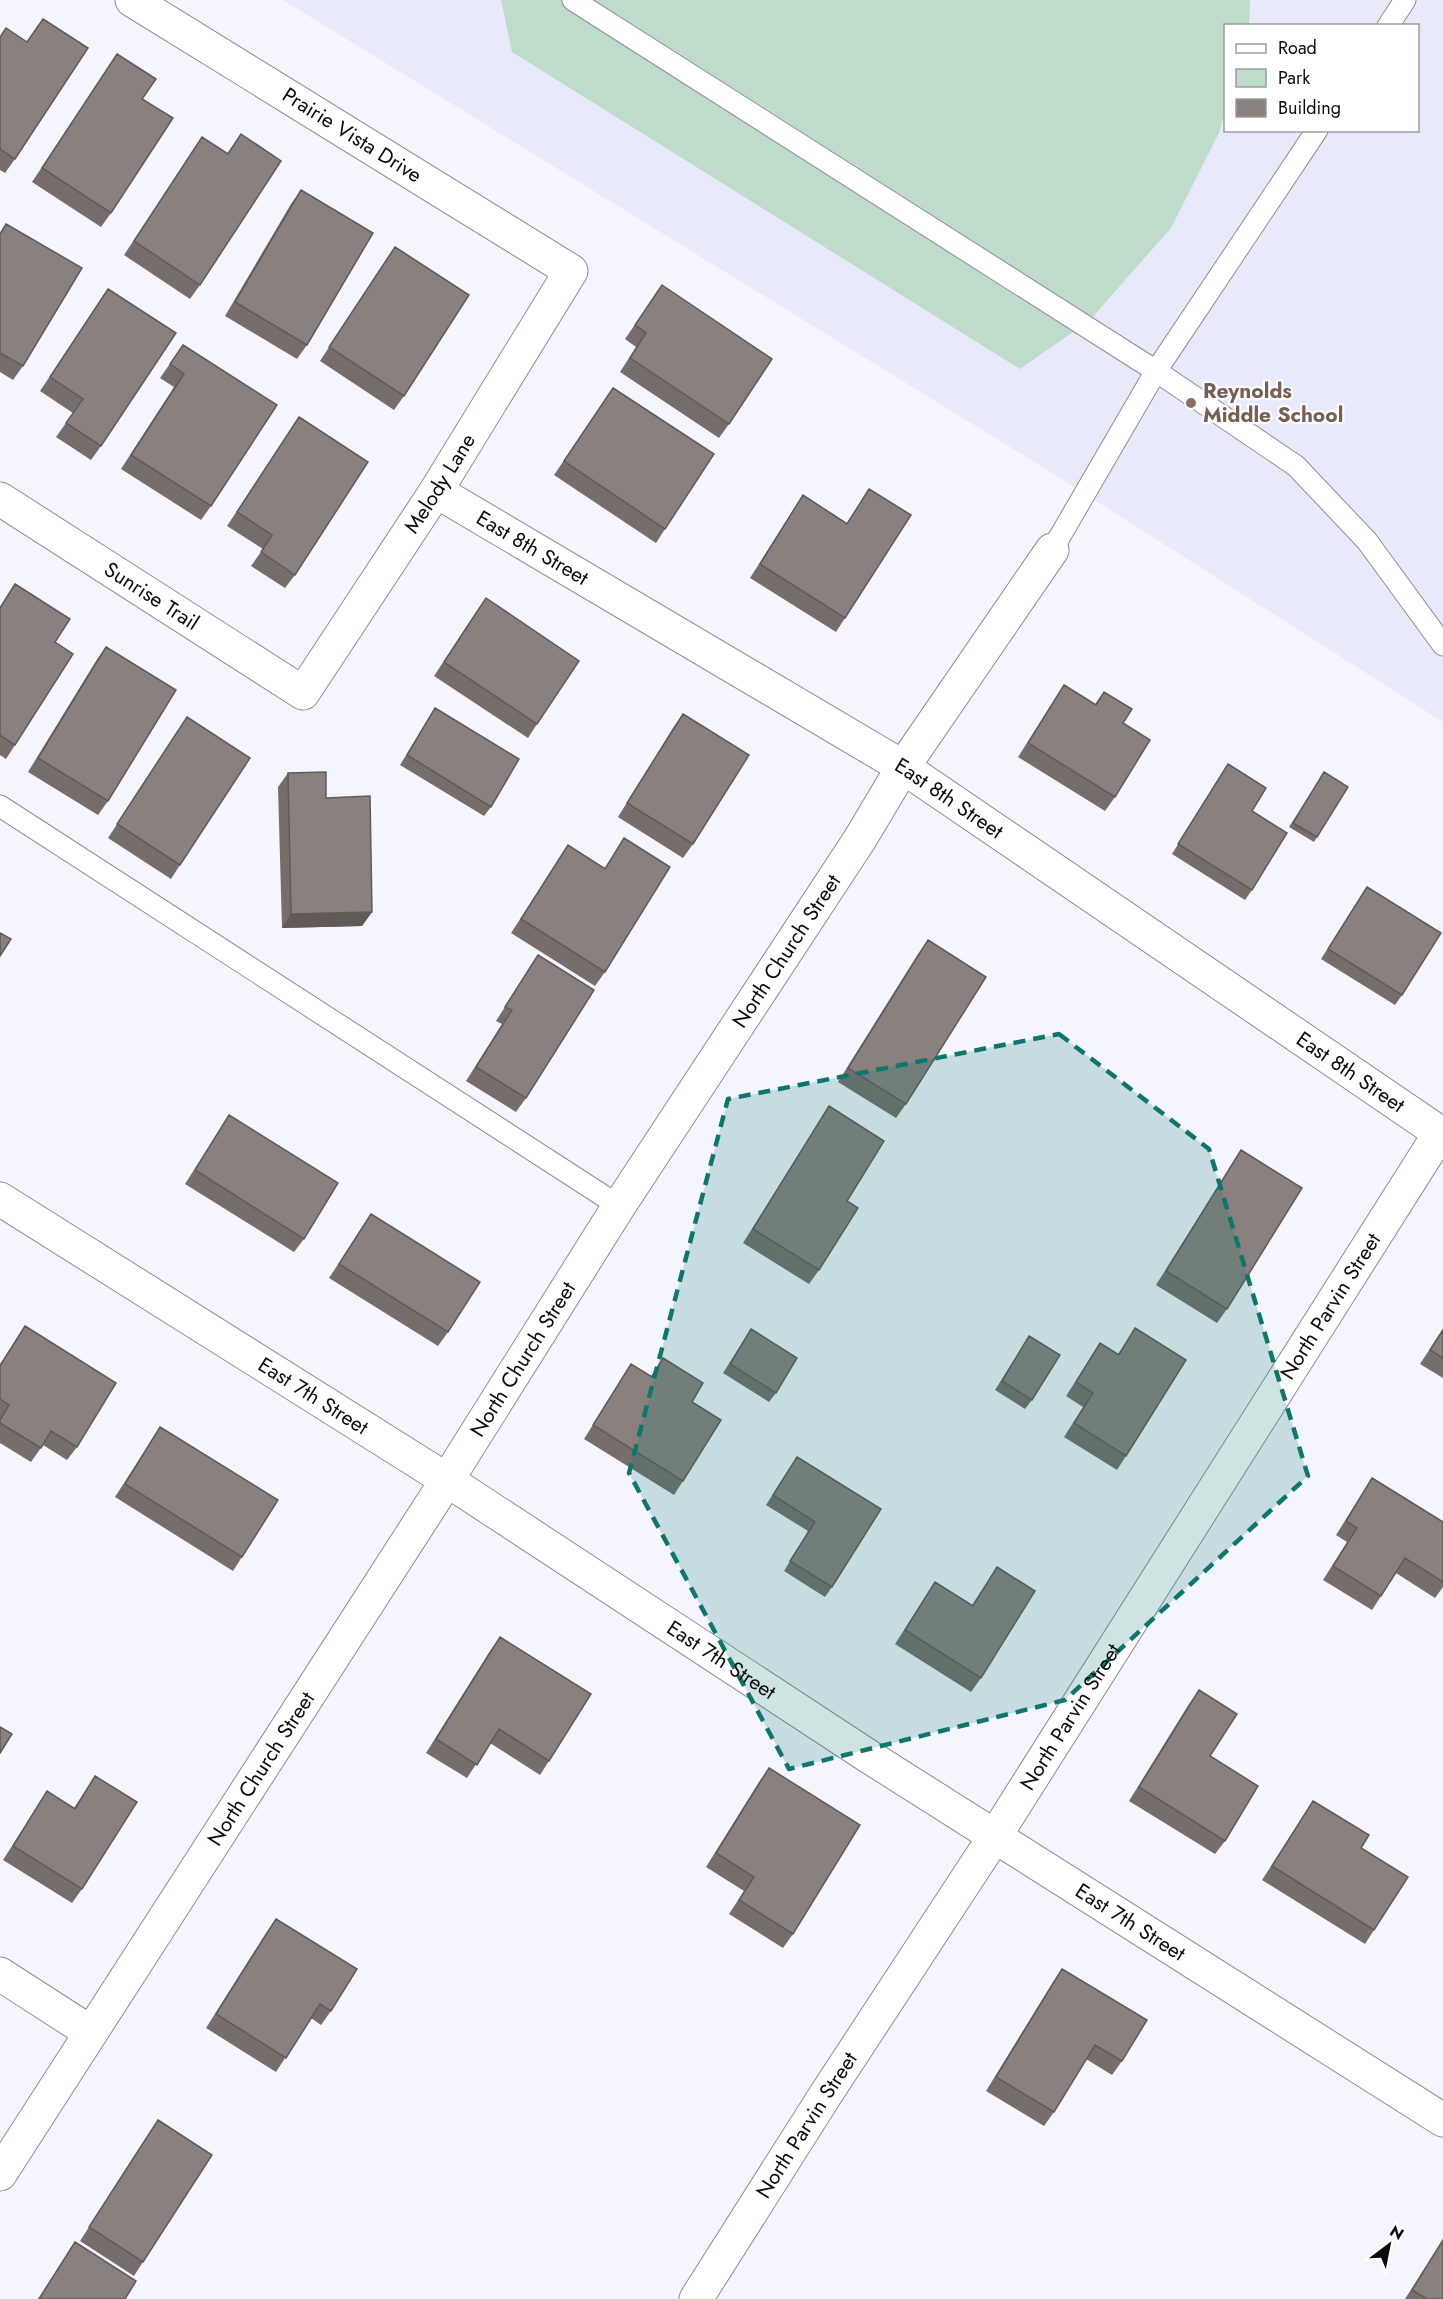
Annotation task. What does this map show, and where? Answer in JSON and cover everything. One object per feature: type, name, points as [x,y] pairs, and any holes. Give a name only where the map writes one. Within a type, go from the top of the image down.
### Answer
[{"type":"street","name":"Prairie Vista Drive","points":[[132,0],[571,271]]},
{"type":"street","name":"Melody Lane","points":[[303,693],[436,491],[571,271]]},
{"type":"street","name":"East 8th Street","points":[[436,491],[903,767],[1442,1134]]},
{"type":"street","name":"Sunrise Trail","points":[[0,499],[303,693]]},
{"type":"street","name":"North Church Street","points":[[0,2174],[447,1480],[619,1206],[860,839],[903,767],[1052,550]]},
{"type":"street","name":"North Parvin Street","points":[[696,2299],[826,2094],[995,1836],[1442,1134]]},
{"type":"street","name":"East 7th Street","points":[[0,1199],[447,1480],[868,1756],[1443,2120]]},
{"type":"street","points":[[0,1974],[90,2032]]},
{"type":"lane","points":[[573,0],[1156,371],[1296,466],[1367,541],[1443,645]]},
{"type":"lane","points":[[1389,24],[1405,0]]},
{"type":"lane","points":[[1052,550],[1156,371],[1316,132]]},
{"type":"lane","points":[[0,806],[619,1206]]},
{"type":"highlighted area","points":[[1059,1034],[1209,1149],[1308,1476],[1065,1700],[789,1769],[629,1473],[728,1099]]},
{"type":"shaded area","name":"Reynolds Middle School","points":[[283,0],[1443,0],[1443,722],[1057,476]]},
{"type":"green space","points":[[501,0],[1250,0],[1249,24],[1224,24],[1224,116],[1219,133],[1171,228],[1090,320],[1020,369],[512,52]]},
{"type":"building","points":[[43,19],[88,48],[15,159],[0,149],[0,37],[6,28],[27,42]]},
{"type":"building","points":[[117,54],[156,79],[142,99],[173,118],[111,213],[42,168]]},
{"type":"building","points":[[241,134],[281,161],[200,285],[134,241],[202,137],[228,154]]},
{"type":"building","points":[[301,190],[373,233],[307,345],[235,302]]},
{"type":"building","points":[[6,224],[82,268],[23,366],[0,353],[0,234]]},
{"type":"building","points":[[395,247],[469,295],[404,396],[329,347]]},
{"type":"building","points":[[662,285],[772,359],[729,424],[630,358],[646,333],[635,325]]},
{"type":"building","points":[[108,289],[176,333],[101,446],[66,423],[83,399],[50,377]]},
{"type":"building","points":[[183,345],[277,405],[211,506],[131,455],[184,374],[170,364]]},
{"type":"building","points":[[613,388],[714,454],[665,529],[564,461]]},
{"type":"building","points":[[299,417],[368,462],[295,575],[261,552],[272,535],[237,512]]},
{"type":"building","points":[[869,489],[911,515],[845,618],[760,564],[803,495],[847,524]]},
{"type":"building","points":[[15,584],[70,619],[55,642],[73,654],[15,745],[0,735],[0,608]]},
{"type":"building","points":[[486,598],[579,661],[537,724],[444,662]]},
{"type":"building","points":[[106,647],[176,690],[108,801],[38,758]]},
{"type":"building","points":[[1064,685],[1096,705],[1104,692],[1132,709],[1123,723],[1150,740],[1115,797],[1028,743]]},
{"type":"building","points":[[435,708],[519,759],[491,807],[407,755]]},
{"type":"building","points":[[683,714],[749,755],[693,844],[627,803]]},
{"type":"building","points":[[187,717],[250,758],[180,865],[117,824]]},
{"type":"building","points":[[1228,764],[1266,788],[1252,811],[1287,833],[1252,890],[1178,844]]},
{"type":"building","points":[[326,772],[326,798],[370,796],[372,912],[291,914],[288,773]]},
{"type":"building","points":[[1324,772],[1348,787],[1317,837],[1293,823]]},
{"type":"building","points":[[624,838],[670,867],[605,972],[521,919],[568,845],[605,869]]},
{"type":"building","points":[[1367,887],[1441,933],[1402,995],[1328,949]]},
{"type":"building","points":[[0,933],[11,939],[0,956]]},
{"type":"building","points":[[928,940],[986,977],[906,1104],[848,1068]]},
{"type":"building","points":[[538,955],[594,990],[526,1098],[476,1067],[512,1010],[505,1007]]},
{"type":"building","points":[[829,1106],[884,1141],[847,1201],[858,1208],[819,1270],[753,1229]]},
{"type":"building","points":[[229,1115],[338,1183],[304,1239],[195,1170]]},
{"type":"building","points":[[1241,1150],[1302,1188],[1227,1309],[1166,1271]]},
{"type":"building","points":[[371,1214],[480,1282],[448,1332],[339,1264]]},
{"type":"building","points":[[25,1326],[116,1383],[77,1447],[51,1431],[41,1448],[0,1423],[9,1405],[0,1399],[0,1366]]},
{"type":"building","points":[[1135,1328],[1186,1360],[1126,1456],[1074,1423],[1093,1393],[1076,1382],[1100,1343],[1119,1355]]},
{"type":"building","points":[[751,1329],[797,1358],[776,1393],[730,1364]]},
{"type":"building","points":[[1443,1330],[1443,1358],[1430,1350]]},
{"type":"building","points":[[1029,1336],[1060,1355],[1032,1400],[1002,1381]]},
{"type":"building","points":[[663,1358],[703,1383],[692,1402],[721,1420],[683,1481],[593,1425],[631,1364],[652,1377]]},
{"type":"building","points":[[160,1427],[278,1500],[242,1557],[125,1484]]},
{"type":"building","points":[[797,1457],[881,1509],[832,1587],[790,1561],[815,1522],[773,1495]]},
{"type":"building","points":[[1372,1478],[1443,1522],[1443,1582],[1405,1558],[1381,1596],[1333,1566],[1357,1528],[1346,1521]]},
{"type":"building","points":[[997,1567],[1035,1591],[981,1678],[905,1630],[935,1582],[973,1606]]},
{"type":"building","points":[[500,1637],[591,1694],[549,1761],[499,1729],[477,1765],[436,1739]]},
{"type":"building","points":[[1199,1690],[1237,1714],[1210,1756],[1258,1786],[1225,1841],[1139,1787]]},
{"type":"building","points":[[0,1727],[12,1734],[0,1753]]},
{"type":"building","points":[[769,1768],[860,1825],[793,1934],[739,1900],[754,1877],[716,1853]]},
{"type":"building","points":[[95,1776],[137,1802],[82,1889],[13,1846],[47,1791],[75,1809]]},
{"type":"building","points":[[1313,1801],[1369,1835],[1361,1848],[1408,1877],[1374,1930],[1272,1866]]},
{"type":"building","points":[[276,1919],[357,1969],[331,2011],[320,2004],[286,2058],[216,2014]]},
{"type":"building","points":[[1062,1969],[1147,2020],[1122,2061],[1095,2045],[1054,2112],[996,2077]]},
{"type":"building","points":[[158,2120],[212,2155],[143,2262],[89,2227]]},
{"type":"building","points":[[1443,2240],[1443,2299],[1427,2299],[1412,2290]]},
{"type":"building","points":[[75,2242],[136,2281],[125,2299],[39,2299]]},
{"type":"place","name":"Reynolds Middle School","points":[[1191,403]]}]
